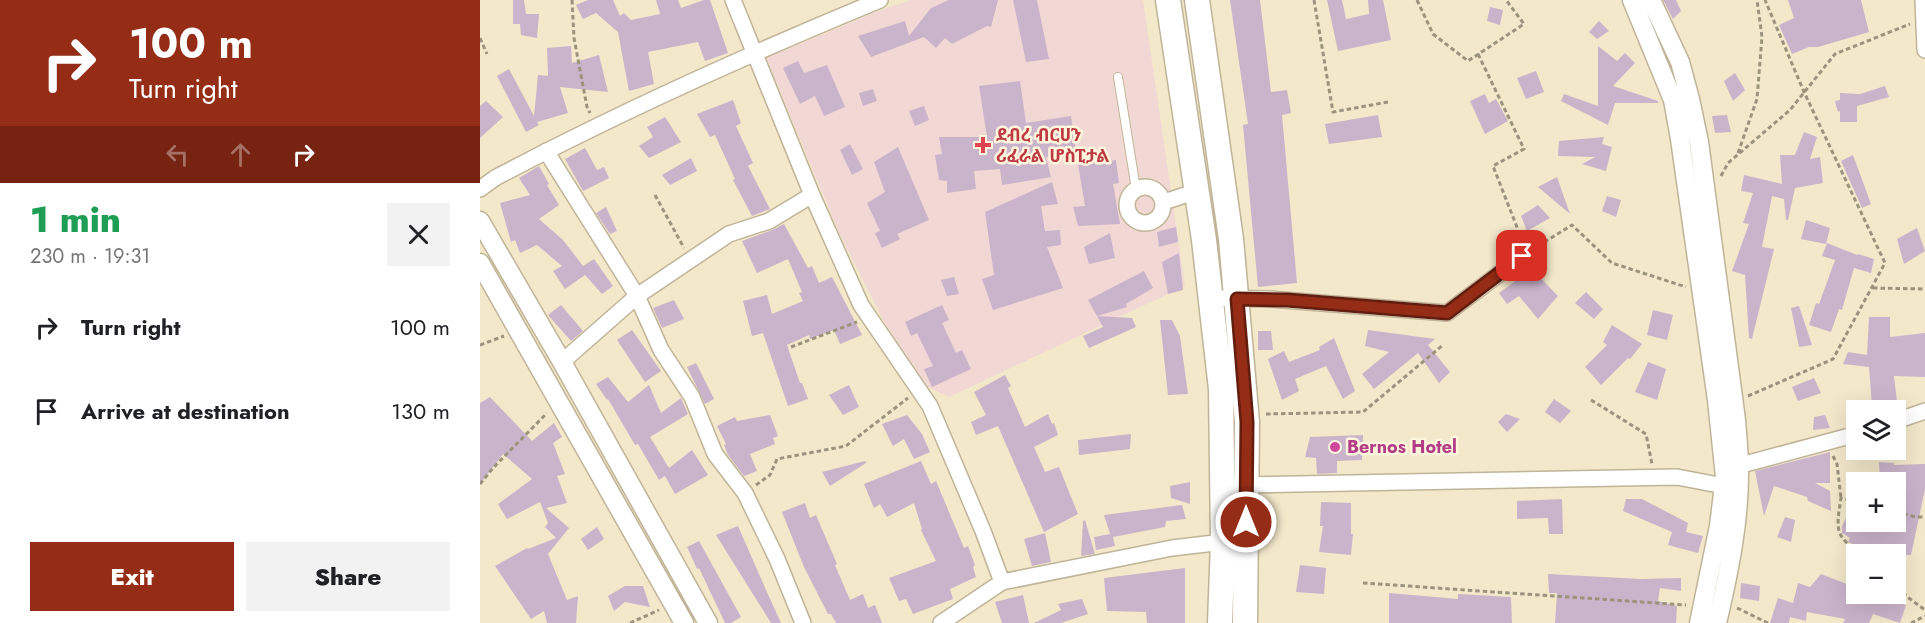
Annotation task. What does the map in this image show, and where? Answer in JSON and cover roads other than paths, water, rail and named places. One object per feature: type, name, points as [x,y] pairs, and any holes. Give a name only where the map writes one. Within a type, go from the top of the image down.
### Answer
[{"type":"highway","points":[[1168,0],[1212,298],[1221,388],[1223,542],[1220,623]]},
{"type":"highway","points":[[1197,0],[1237,299],[1246,414],[1245,623]]},
{"type":"street","points":[[733,0],[812,195],[861,305],[930,406],[1002,582]]},
{"type":"street","points":[[480,189],[495,178],[596,126],[754,53],[880,0]]},
{"type":"street","points":[[1632,0],[1672,100],[1680,139],[1717,400],[1737,508],[1728,573],[1717,623]]},
{"type":"street","points":[[1651,0],[1680,62],[1699,142],[1733,402],[1729,474],[1701,615]]},
{"type":"street","points":[[1923,0],[1925,50]]},
{"type":"street","points":[[546,151],[637,296],[662,350],[692,397],[715,454],[745,493],[777,559],[803,623]]},
{"type":"street","points":[[1150,187],[1157,190],[1164,202],[1163,210],[1154,222],[1140,223],[1129,214],[1127,207],[1128,200],[1136,189],[1150,187]]},
{"type":"street","points":[[1164,202],[1197,191]]},
{"type":"street","points":[[562,362],[637,296],[690,260],[729,234],[769,221],[812,195]]},
{"type":"street","points":[[480,221],[708,623]]},
{"type":"street","points":[[1212,298],[1269,299],[1447,313],[1524,255]]},
{"type":"street","points":[[480,263],[684,623]]},
{"type":"street","points":[[1906,418],[1925,411]]},
{"type":"street","points":[[1222,485],[1655,478],[1729,474],[1846,437]]},
{"type":"street","points":[[940,623],[1002,582],[1172,548],[1223,542]]},
{"type":"lane","points":[[1118,77],[1136,189]]},
{"type":"place","name":"ደብረ ብርሀን ሪፈራል ሆስፒታል","points":[[983,145]]},
{"type":"place","name":"Bernos Hotel","points":[[1335,447]]}]
